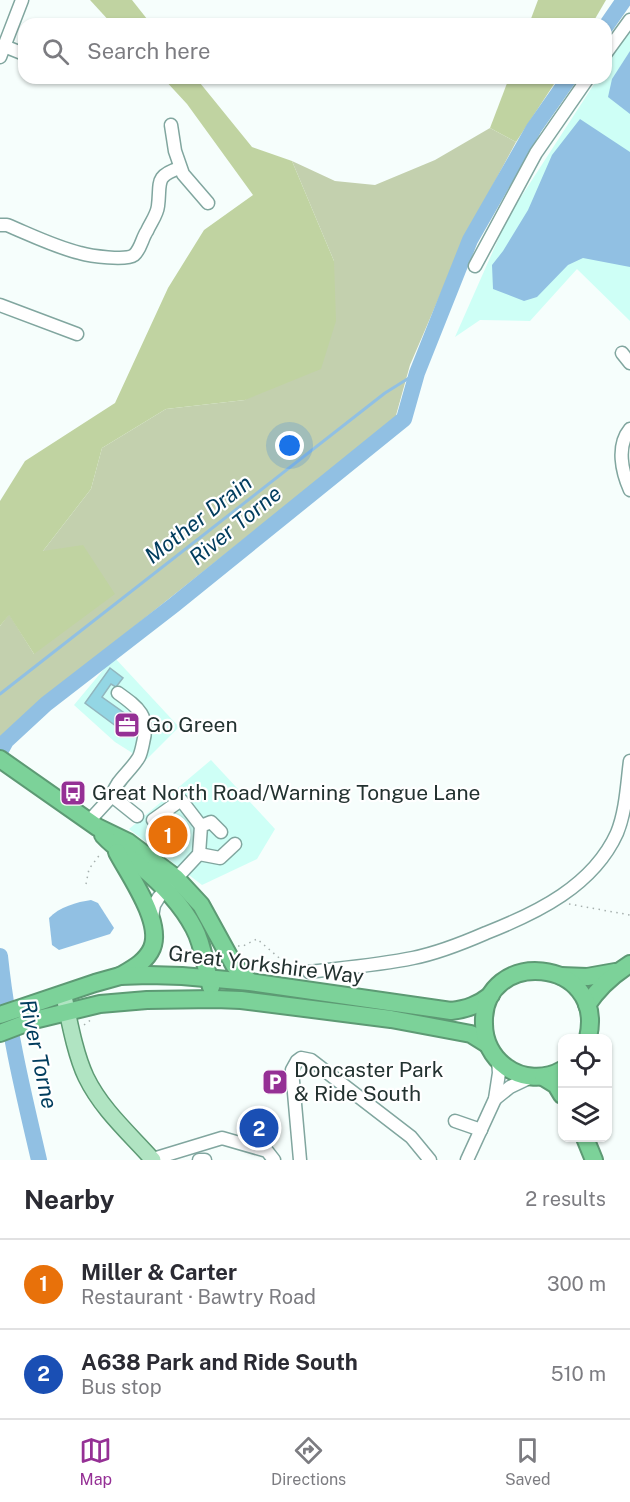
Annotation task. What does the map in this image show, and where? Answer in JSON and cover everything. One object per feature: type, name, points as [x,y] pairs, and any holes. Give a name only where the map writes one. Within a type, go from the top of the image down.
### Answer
[{"type":"highway","points":[[5,763],[93,824],[128,842],[171,884],[195,930],[214,980],[215,999]]},
{"type":"highway","points":[[93,824],[112,845],[138,865],[201,905],[227,947],[234,965],[250,982]]},
{"type":"highway","points":[[112,845],[152,917],[154,941],[152,950],[145,959],[120,976]]},
{"type":"highway","points":[[214,980],[227,947]]},
{"type":"highway","points":[[561,976],[588,976],[623,968]]},
{"type":"highway","points":[[587,1005],[599,987],[623,968]]},
{"type":"highway","name":"Great Yorkshire Way","points":[[0,1015],[33,1002],[120,976],[176,975],[250,982],[451,1011],[467,1009],[480,1004],[507,978],[528,970],[540,970],[561,976]]},
{"type":"highway","points":[[561,976],[581,993],[587,1005],[591,1026],[589,1034]]},
{"type":"highway","points":[[491,995],[483,1019],[484,1032],[487,1044],[498,1060],[519,1074],[537,1077],[556,1085],[558,1088]]},
{"type":"highway","name":"Great Yorkshire Way","points":[[0,1033],[34,1020],[100,1004],[147,1000],[215,999],[241,1000],[391,1019],[471,1034],[487,1044]]},
{"type":"highway","points":[[537,1077],[558,1071]]},
{"type":"highway","points":[[587,1142],[594,1160]]},
{"type":"main road","points":[[63,993],[85,1075],[109,1112],[153,1160]]},
{"type":"street","points":[[18,53],[2,52],[22,0]]},
{"type":"street","points":[[612,45],[630,20]]},
{"type":"street","points":[[475,266],[536,153],[584,84]]},
{"type":"street","points":[[171,125],[180,168],[208,203]]},
{"type":"street","points":[[0,225],[7,225],[81,254],[125,258],[133,256],[139,250],[145,233],[155,216],[159,198],[158,183],[161,178],[180,168]]},
{"type":"street","points":[[0,305],[77,334]]},
{"type":"street","points":[[630,429],[626,435],[621,455],[623,476],[630,490]]},
{"type":"street","points":[[93,824],[112,796],[116,785],[140,756],[146,731],[145,718],[118,693]]},
{"type":"street","points":[[309,972],[414,958],[463,943],[518,920],[553,902],[584,879],[617,832],[630,761]]},
{"type":"street","points":[[112,796],[137,816]]},
{"type":"street","points":[[152,917],[154,905],[199,854],[201,826],[180,800],[153,820]]},
{"type":"street","points":[[201,826],[211,822],[221,832]]},
{"type":"street","points":[[199,854],[220,858],[235,844]]},
{"type":"street","points":[[300,1160],[292,1070],[297,1061],[305,1058],[311,1060],[411,1137],[430,1160]]},
{"type":"street","points":[[467,1160],[495,1099],[499,1073],[498,1060]]},
{"type":"street","points":[[495,1099],[510,1087],[537,1077]]},
{"type":"street","points":[[455,1121],[481,1130]]},
{"type":"street","points":[[153,1160],[222,1138],[267,1151],[274,1160]]},
{"type":"street","points":[[199,1160],[205,1160]]},
{"type":"path","points":[[86,884],[90,869],[112,845]]},
{"type":"path","points":[[553,902],[630,915]]},
{"type":"path","points":[[227,947],[243,946],[257,939],[284,962],[297,970],[309,972]]},
{"type":"shaded area","points":[[90,0],[132,0],[146,18],[106,18]]},
{"type":"shaded area","points":[[538,0],[606,0],[596,18],[531,18]]},
{"type":"shaded area","points":[[630,28],[630,321],[577,269],[530,321],[480,320],[455,337],[508,217],[594,84],[612,84],[612,56]]},
{"type":"shaded area","points":[[169,84],[201,84],[252,147],[292,161],[334,261],[336,321],[321,369],[245,400],[166,409],[102,448],[91,489],[43,551],[83,545],[115,594],[34,654],[9,615],[0,626],[0,501],[25,461],[115,403],[168,288],[204,230],[253,195],[187,104]]},
{"type":"shaded area","points":[[507,84],[554,84],[516,142],[490,128]]},
{"type":"shaded area","points":[[490,128],[516,142],[465,237],[410,365],[395,419],[28,711],[0,741],[0,626],[9,614],[34,654],[43,551],[91,489],[102,448],[166,409],[245,400],[334,261],[292,161],[335,181],[375,185],[435,160]]},
{"type":"shaded area","points":[[114,657],[179,727],[145,761],[115,742],[74,705]]},
{"type":"shaded area","points":[[211,760],[275,829],[257,859],[202,885],[129,829]]},
{"type":"water","points":[[630,51],[630,114],[608,97],[612,79]]},
{"type":"water","points":[[580,119],[630,152],[630,267],[583,258],[568,265],[537,297],[524,301],[493,289],[492,265],[528,210],[552,155]]},
{"type":"water","points":[[91,900],[98,903],[114,928],[110,934],[59,950],[52,945],[49,918],[68,906]]},
{"type":"building","points":[[110,668],[123,678],[116,687],[111,684],[102,697],[137,722],[128,735],[85,703]]},
{"type":"building","points":[[177,816],[184,826],[180,829],[188,839],[183,843],[186,847],[175,855],[173,852],[168,856],[149,830],[160,822],[163,826]]},
{"type":"waterway","name":"River Torne","points":[[612,18],[624,0]]},
{"type":"waterway","name":"River Torne","points":[[0,752],[6,741],[46,704],[174,605],[404,419],[417,373],[470,240],[534,128],[565,84]]},
{"type":"waterway","name":"Mother Drain","points":[[0,694],[385,393],[417,373]]},
{"type":"waterway","name":"River Torne","points":[[0,956],[11,1033],[39,1160]]},
{"type":"place","name":"Go Green","points":[[127,725]]},
{"type":"place","name":"Great North Road/Warning Tongue Lane","points":[[73,793]]},
{"type":"place","name":"Miller & Carter","points":[[168,835]]},
{"type":"place","name":"Doncaster Park & Ride South","points":[[275,1082]]},
{"type":"place","name":"A638 Park and Ride South","points":[[259,1128]]}]
